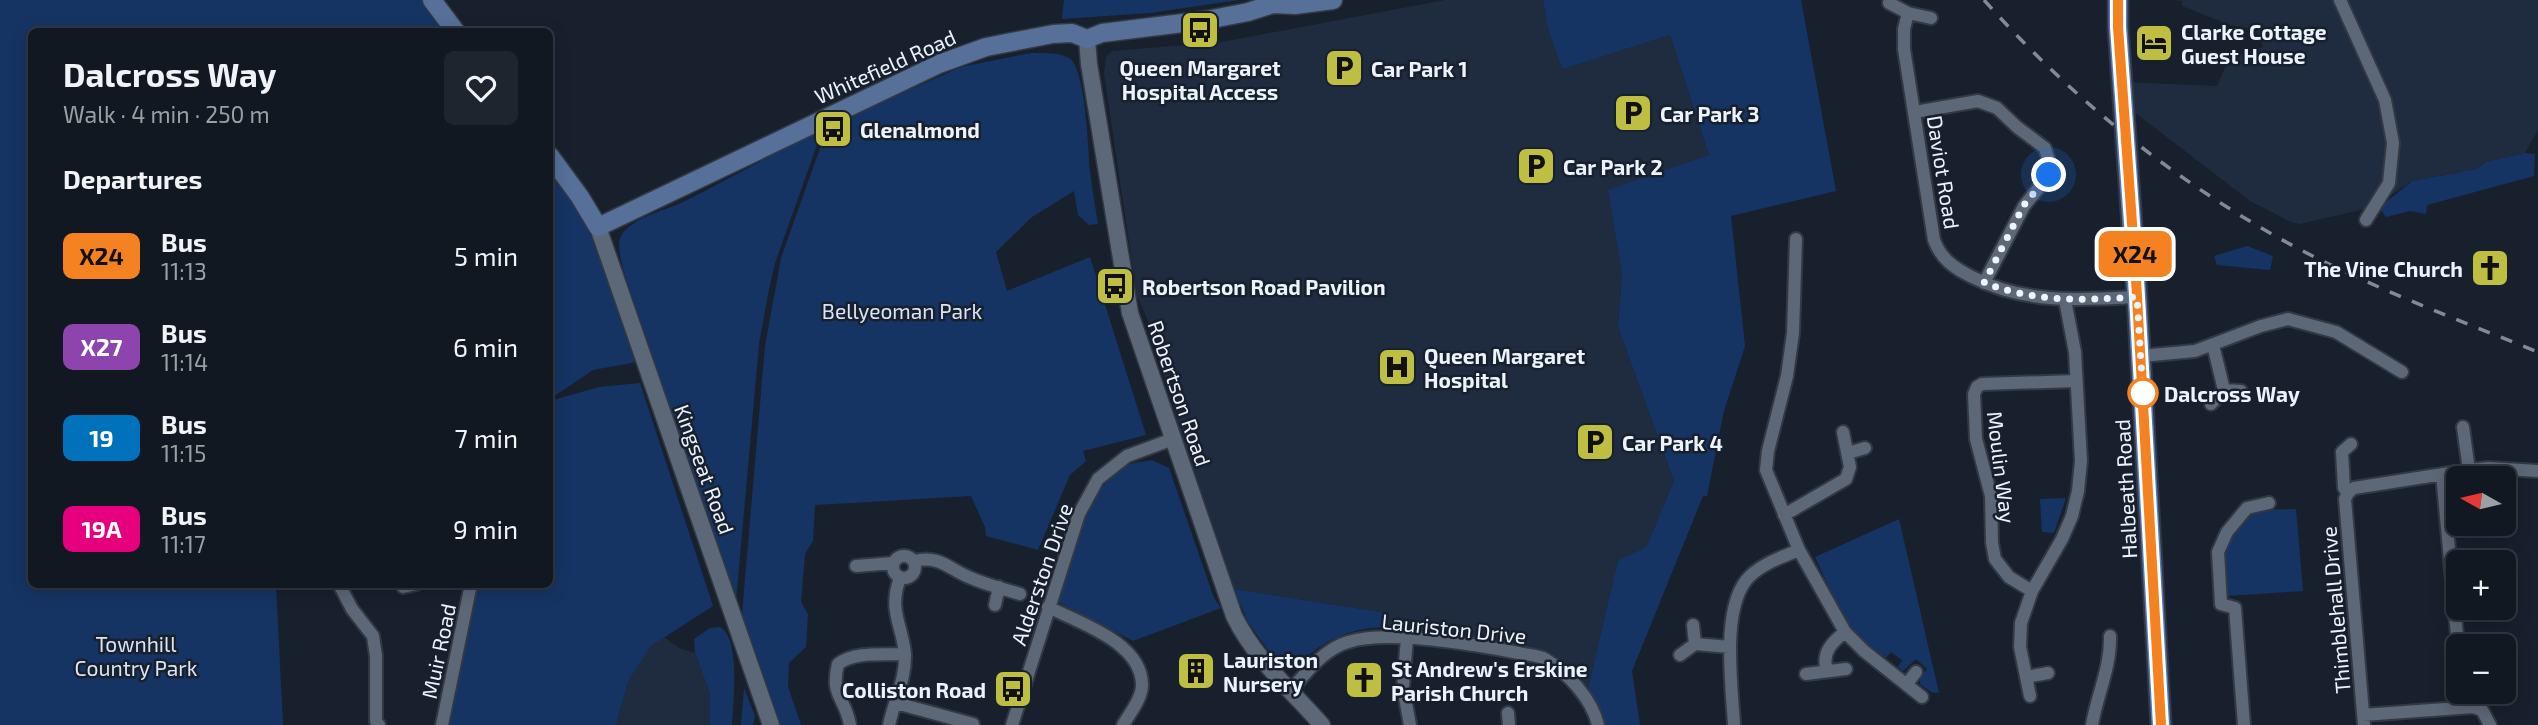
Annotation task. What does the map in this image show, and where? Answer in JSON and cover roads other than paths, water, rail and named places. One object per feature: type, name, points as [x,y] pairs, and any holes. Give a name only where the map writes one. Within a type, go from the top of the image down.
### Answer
[{"type":"main road","points":[[432,0],[453,28]]},
{"type":"main road","name":"Whitefield Road","points":[[598,227],[906,77],[986,47],[1052,34],[1072,33],[1087,39],[1102,33],[1248,12],[1273,2],[1295,5],[1333,0]]},
{"type":"main road","name":"Halbeath Road","points":[[2118,0],[2161,725]]},
{"type":"main road","points":[[553,160],[598,227]]},
{"type":"street","points":[[2340,0],[2385,100],[2393,143],[2389,183],[2366,220]]},
{"type":"street","points":[[1889,3],[1908,13],[1931,18]]},
{"type":"street","name":"Daviot Road","points":[[1908,13],[1904,29],[1904,49],[1937,249],[1941,256],[1954,267],[1984,283],[2023,296],[2065,300],[2137,297]]},
{"type":"street","name":"Robertson Road","points":[[1087,39],[1130,313],[1173,439],[1234,616],[1268,668],[1322,725]]},
{"type":"street","points":[[1915,112],[1978,101],[1997,107],[2017,127],[2045,148],[2051,168],[2049,175],[2024,205],[1984,283]]},
{"type":"street","name":"Kingseat Road","points":[[598,227],[771,725]]},
{"type":"street","points":[[1796,239],[1793,333],[1787,376],[1768,451],[1766,470],[1799,550],[1846,632],[1864,651],[1922,697]]},
{"type":"street","points":[[2030,696],[2019,637],[2024,607],[2072,516],[2081,461],[2075,352],[2065,300]]},
{"type":"street","points":[[2141,356],[2195,351],[2261,326],[2288,319],[2336,332],[2402,372]]},
{"type":"street","points":[[2213,345],[2224,390]]},
{"type":"street","name":"Moulin Way","points":[[2032,591],[2009,577],[1995,559],[1991,496],[1976,439],[1975,394],[1977,387],[1982,384],[2076,382]]},
{"type":"street","points":[[2224,390],[2241,391]]},
{"type":"street","points":[[2211,404],[2224,390]]},
{"type":"street","points":[[2463,427],[2468,466]]},
{"type":"street","points":[[1784,515],[1846,479],[1850,467],[1843,432]]},
{"type":"street","name":"Alderston Drive","points":[[1012,725],[1079,514],[1098,479],[1127,456],[1173,439]]},
{"type":"street","name":"Thimblehall Drive","points":[[2342,447],[2344,488],[2348,493],[2345,499],[2363,720]]},
{"type":"street","points":[[1848,453],[1865,448]]},
{"type":"street","points":[[2516,470],[2538,471]]},
{"type":"street","points":[[2348,493],[2354,488],[2446,473]]},
{"type":"street","points":[[2442,474],[2457,634]]},
{"type":"street","points":[[2244,725],[2235,608],[2221,604],[2218,552],[2227,532],[2247,508],[2269,503]]},
{"type":"street","points":[[1734,725],[1731,647],[1734,607],[1749,577],[1767,564],[1799,550]]},
{"type":"street","points":[[856,566],[893,564],[901,556],[914,562],[915,568],[912,575],[900,578],[894,574],[893,564]]},
{"type":"street","points":[[914,562],[932,559],[943,562],[970,578],[1020,594]]},
{"type":"street","points":[[889,725],[903,678],[905,654],[894,595],[900,578]]},
{"type":"street","points":[[995,605],[999,587]]},
{"type":"street","points":[[341,588],[352,609],[373,636],[376,656],[376,721],[379,725]]},
{"type":"street","name":"Muir Road","points":[[442,725],[471,588]]},
{"type":"street","points":[[1048,607],[1120,643],[1131,654],[1139,668],[1142,686],[1123,725]]},
{"type":"street","points":[[1693,625],[1695,644]]},
{"type":"street","points":[[1827,671],[1825,663],[1831,642],[1846,632]]},
{"type":"street","points":[[2092,725],[2095,704],[2110,661],[2110,636]]},
{"type":"street","name":"Lauriston Drive","points":[[1291,690],[1322,656],[1346,642],[1368,638],[1407,638],[1492,648],[1544,658],[1571,679],[1595,714],[1598,725]]},
{"type":"street","points":[[1407,638],[1402,687],[1410,725]]},
{"type":"street","points":[[1680,655],[1695,644],[1731,647]]},
{"type":"street","points":[[850,725],[844,704],[836,693],[834,678],[838,664],[846,658],[856,656],[905,654]]},
{"type":"street","points":[[1806,674],[1846,669]]},
{"type":"street","points":[[1907,684],[1916,672]]},
{"type":"street","points":[[2026,677],[2048,673]]},
{"type":"street","points":[[896,703],[973,725],[983,713]]},
{"type":"street","points":[[2363,720],[2394,719],[2463,707],[2482,710],[2490,725]]},
{"type":"railway","points":[[1984,0],[2054,73],[2092,106],[2170,169],[2212,197],[2328,264],[2417,304],[2538,352]]},
{"type":"place","name":"Queen Margaret Hospital Access","points":[[1200,30]]},
{"type":"place","name":"Clarke Cottage Guest House","points":[[2154,43]]},
{"type":"place","name":"Car Park 1","points":[[1344,68]]},
{"type":"place","name":"Car Park 3","points":[[1633,113]]},
{"type":"place","name":"Glenalmond","points":[[833,129]]},
{"type":"place","name":"Car Park 2","points":[[1536,166]]},
{"type":"place","name":"The Vine Church","points":[[2490,268]]},
{"type":"place","name":"Robertson Road Pavilion","points":[[1115,286]]},
{"type":"place","name":"Queen Margaret Hospital","points":[[1397,367]]},
{"type":"place","name":"Dalcross Way","points":[[2143,393]]},
{"type":"place","name":"Car Park 4","points":[[1595,442]]},
{"type":"place","name":"Lauriston Nursery","points":[[1196,671]]},
{"type":"place","name":"St Andrew's Erskine Parish Church","points":[[1364,680]]},
{"type":"place","name":"Colliston Road","points":[[1013,689]]},
{"type":"park label","name":"Bellyeoman Park","points":[[902,310]]},
{"type":"park label","name":"Townhill Country Park","points":[[136,655]]}]
